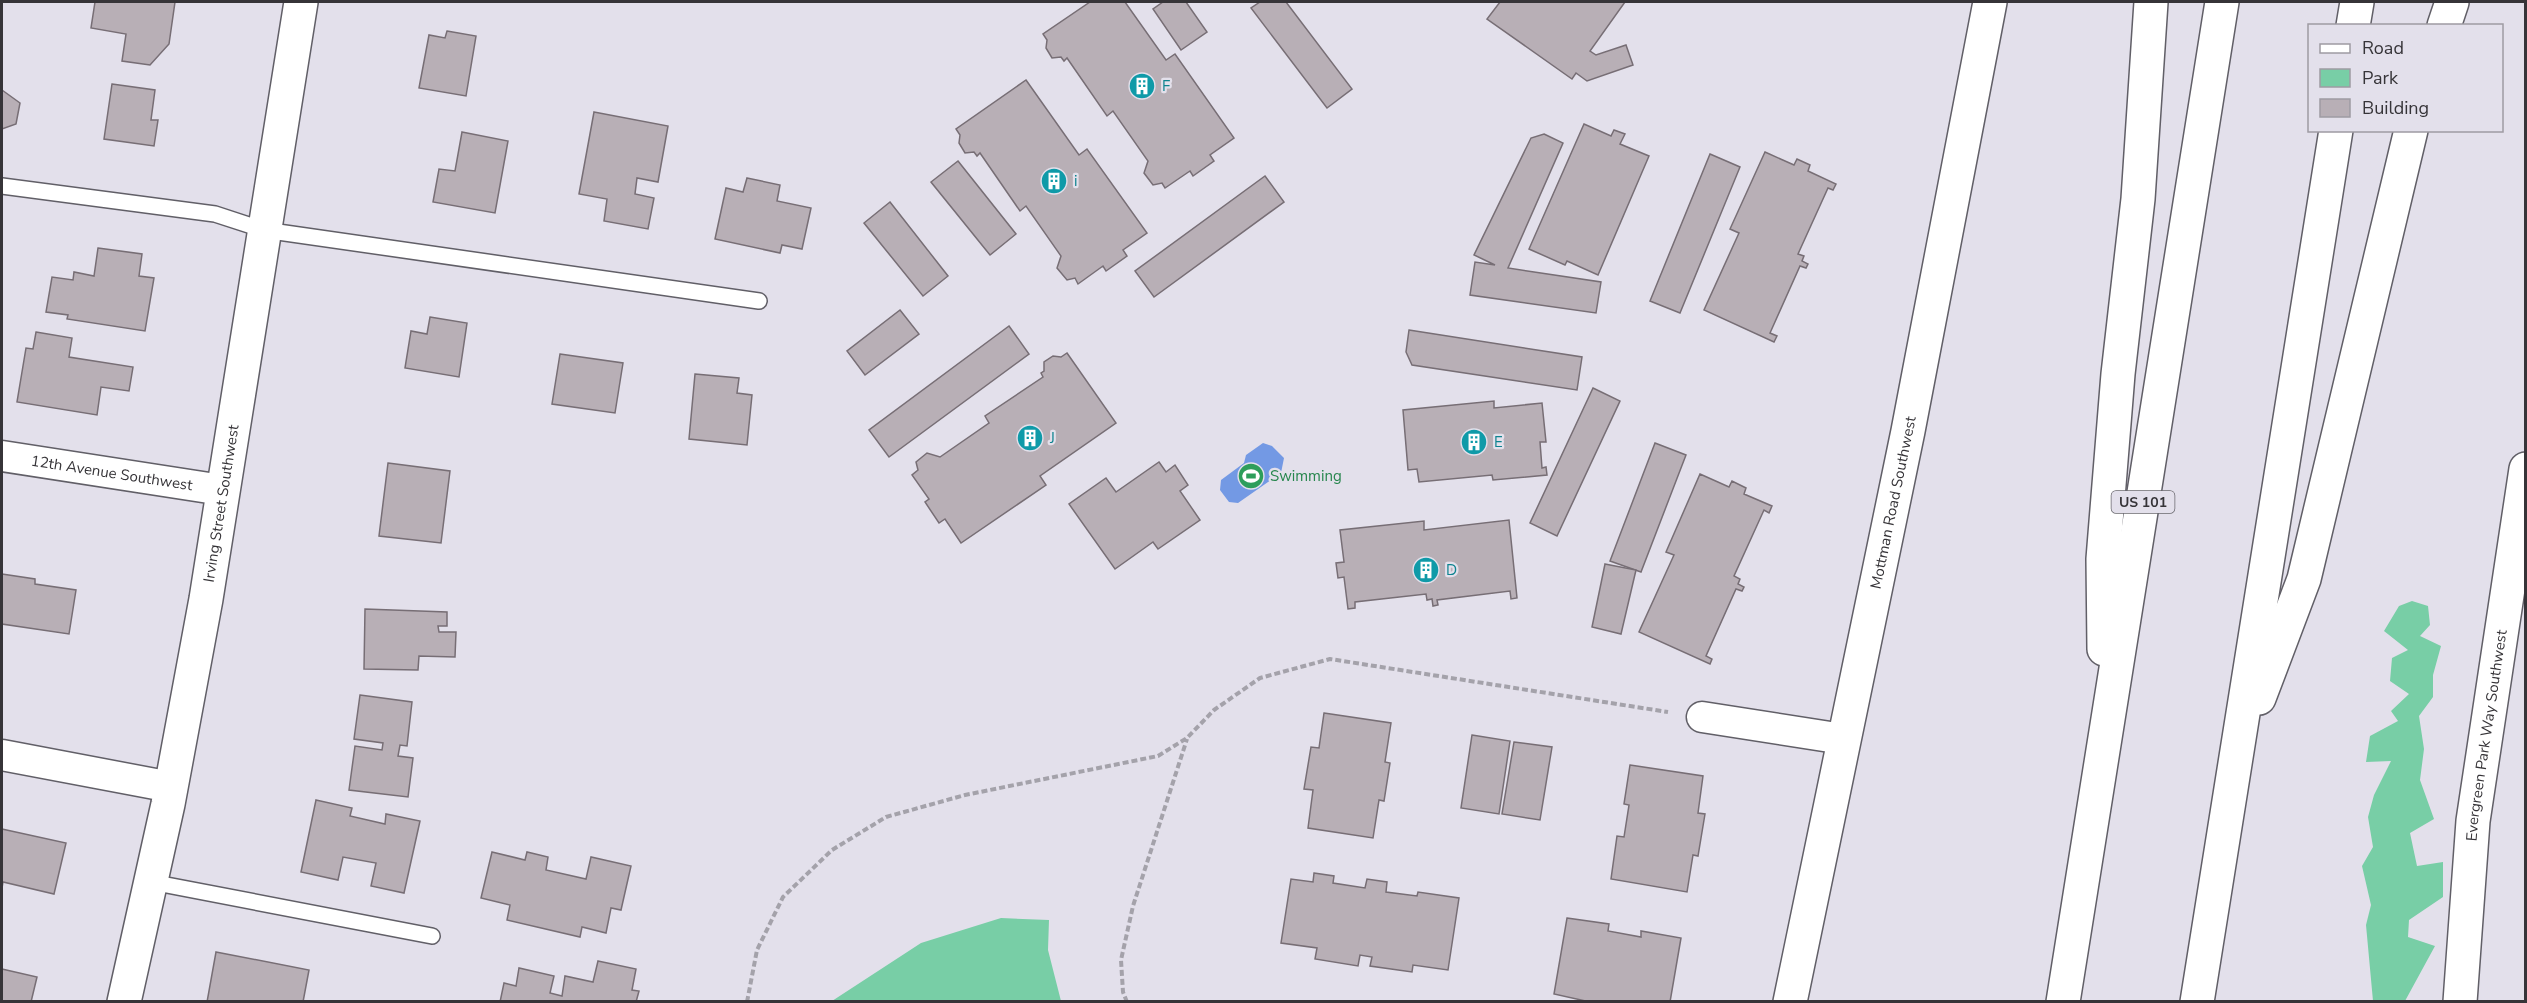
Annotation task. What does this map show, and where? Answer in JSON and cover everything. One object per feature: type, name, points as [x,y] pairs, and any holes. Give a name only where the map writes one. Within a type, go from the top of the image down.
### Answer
[{"type":"main road","name":"Irving Street Southwest","points":[[124,1002],[171,787],[206,599],[301,2]]},
{"type":"main road","name":"Mottman Road Southwest","points":[[1790,1002],[1908,431],[1990,2]]},
{"type":"main road","points":[[2143,2],[2146,70]]},
{"type":"main road","points":[[2104,748],[2103,559],[2118,374],[2138,200],[2151,2]]},
{"type":"main road","name":"US 101","points":[[2063,1002],[2222,2]]},
{"type":"main road","points":[[2353,24],[2356,2]]},
{"type":"main road","points":[[2436,24],[2441,2]]},
{"type":"main road","points":[[2445,24],[2452,2]]},
{"type":"main road","points":[[2197,1002],[2336,132]]},
{"type":"main road","points":[[2234,764],[2304,579],[2411,132]]},
{"type":"main road","name":"Evergreen Park Way Southwest","points":[[2460,1002],[2473,821],[2526,469]]},
{"type":"street","name":"12th Avenue Southwest","points":[[2,456],[222,490]]},
{"type":"street","points":[[1702,717],[1843,739]]},
{"type":"street","points":[[2,755],[171,787]]},
{"type":"lane","points":[[2,186],[215,214],[264,230],[759,301]]},
{"type":"lane","points":[[151,882],[432,936]]},
{"type":"path","points":[[747,1002],[757,950],[783,897],[832,850],[886,816],[964,795],[1158,756],[1187,738],[1214,710],[1260,678],[1330,659],[1702,717]]},
{"type":"path","points":[[1126,1002],[1121,960],[1132,906],[1187,738]]},
{"type":"green space","points":[[2412,601],[2428,606],[2430,625],[2420,636],[2441,646],[2433,675],[2433,697],[2419,716],[2424,749],[2420,780],[2434,819],[2410,833],[2417,866],[2443,862],[2443,897],[2409,920],[2408,937],[2435,946],[2405,1001],[2373,1001],[2366,925],[2371,905],[2362,866],[2373,847],[2368,817],[2374,795],[2391,761],[2366,762],[2370,736],[2398,721],[2391,711],[2409,694],[2390,681],[2392,658],[2408,650],[2384,631],[2399,606]]},
{"type":"green space","points":[[1001,918],[1049,920],[1048,950],[1061,1001],[832,1001],[921,943]]},
{"type":"water","name":"Swimming","points":[[1263,443],[1272,446],[1284,458],[1281,473],[1238,503],[1229,502],[1220,490],[1221,480],[1244,463],[1246,455]]},
{"type":"building","points":[[95,2],[175,2],[169,44],[150,65],[122,61],[126,34],[91,28]]},
{"type":"building","name":"F","points":[[1090,2],[1125,2],[1166,60],[1175,54],[1234,138],[1210,155],[1214,161],[1193,176],[1190,171],[1165,188],[1162,183],[1153,185],[1144,173],[1148,161],[1113,111],[1107,116],[1067,58],[1064,61],[1061,57],[1052,58],[1046,48],[1047,40],[1043,34]]},
{"type":"building","points":[[1163,2],[1186,2],[1207,32],[1181,50],[1153,9]]},
{"type":"building","points":[[1260,2],[1286,2],[1352,89],[1327,108],[1251,8]]},
{"type":"building","points":[[1500,2],[1625,2],[1590,51],[1596,55],[1626,45],[1633,65],[1587,81],[1576,73],[1572,79],[1487,19]]},
{"type":"building","points":[[447,31],[476,36],[466,96],[419,88],[429,35],[445,38]]},
{"type":"building","name":"i","points":[[1026,80],[1079,155],[1087,149],[1147,233],[1123,250],[1127,256],[1106,271],[1103,266],[1078,284],[1075,278],[1067,280],[1057,268],[1061,256],[1026,206],[1020,211],[980,153],[977,156],[974,152],[965,153],[959,143],[960,135],[956,129]]},
{"type":"building","points":[[112,84],[155,90],[151,120],[158,120],[154,146],[104,139]]},
{"type":"building","points":[[2,90],[20,103],[16,124],[2,129]]},
{"type":"building","points":[[594,112],[668,126],[658,182],[637,178],[635,194],[654,198],[648,229],[604,221],[607,199],[579,194]]},
{"type":"building","points":[[1584,124],[1611,136],[1614,130],[1625,134],[1620,144],[1649,156],[1598,275],[1567,261],[1565,265],[1529,249]]},
{"type":"building","points":[[462,132],[508,141],[495,213],[433,202],[439,169],[455,171]]},
{"type":"building","points":[[1544,134],[1563,143],[1508,268],[1601,282],[1596,313],[1470,295],[1475,262],[1495,265],[1474,255],[1531,138]]},
{"type":"building","points":[[1765,152],[1794,165],[1797,159],[1810,165],[1808,171],[1836,184],[1833,190],[1828,188],[1798,254],[1804,256],[1802,261],[1808,264],[1806,268],[1800,266],[1770,333],[1777,336],[1774,342],[1704,310],[1739,233],[1730,229]]},
{"type":"building","points":[[1710,154],[1740,167],[1680,313],[1650,301]]},
{"type":"building","points":[[958,161],[1016,234],[990,255],[931,182]]},
{"type":"building","points":[[1265,176],[1284,202],[1154,297],[1135,271]]},
{"type":"building","points":[[747,178],[780,185],[777,201],[811,208],[802,249],[782,245],[780,253],[715,239],[726,188],[743,192]]},
{"type":"building","points":[[890,202],[948,276],[923,296],[864,223]]},
{"type":"building","points":[[98,248],[142,254],[139,276],[154,278],[145,331],[67,319],[68,315],[46,312],[52,277],[73,280],[74,272],[94,276]]},
{"type":"building","points":[[900,310],[919,334],[865,375],[847,351]]},
{"type":"building","points":[[430,317],[467,323],[459,377],[405,368],[411,331],[427,334]]},
{"type":"building","points":[[1009,326],[1029,354],[889,457],[869,430]]},
{"type":"building","points":[[1409,330],[1582,357],[1577,390],[1412,365],[1406,352]]},
{"type":"building","points":[[36,332],[72,338],[69,357],[133,367],[129,391],[101,387],[97,415],[17,402],[26,348],[33,349]]},
{"type":"building","name":"J","points":[[1067,353],[1116,423],[1040,476],[1046,485],[961,543],[945,519],[939,523],[925,502],[929,499],[912,475],[918,470],[916,462],[927,453],[940,457],[989,423],[985,416],[1043,377],[1041,373],[1044,371],[1044,362],[1053,356],[1061,357]]},
{"type":"building","points":[[560,354],[623,363],[615,413],[552,404]]},
{"type":"building","points":[[695,374],[739,378],[737,393],[752,395],[747,445],[689,439]]},
{"type":"building","points":[[1593,388],[1620,401],[1557,536],[1530,523]]},
{"type":"building","name":"E","points":[[1494,401],[1494,408],[1542,403],[1546,442],[1540,442],[1542,468],[1546,467],[1547,475],[1493,480],[1492,475],[1419,482],[1417,469],[1408,470],[1403,410]]},
{"type":"building","points":[[1655,443],[1686,455],[1641,572],[1610,561]]},
{"type":"building","points":[[1159,462],[1166,472],[1175,465],[1188,485],[1180,491],[1200,520],[1158,549],[1153,542],[1115,569],[1069,504],[1106,478],[1116,492]]},
{"type":"building","points":[[388,463],[450,471],[441,543],[379,536]]},
{"type":"building","points":[[1700,474],[1729,487],[1732,481],[1746,488],[1744,494],[1772,506],[1769,513],[1764,510],[1734,576],[1740,579],[1738,584],[1744,587],[1742,591],[1736,589],[1706,656],[1712,659],[1710,664],[1639,632],[1674,555],[1666,552]]},
{"type":"building","name":"D","points":[[1509,520],[1517,598],[1511,599],[1510,591],[1437,600],[1438,605],[1433,606],[1432,599],[1427,600],[1426,594],[1355,602],[1355,608],[1348,609],[1344,577],[1338,578],[1336,563],[1344,562],[1340,530],[1424,521],[1424,530]]},
{"type":"building","points":[[1605,564],[1636,570],[1621,634],[1592,627]]},
{"type":"building","points":[[2,574],[35,579],[35,584],[76,590],[69,634],[2,624]]},
{"type":"building","points":[[365,609],[447,612],[447,626],[438,626],[439,632],[456,632],[455,657],[419,656],[418,670],[364,669]]},
{"type":"building","points":[[360,695],[412,702],[407,746],[400,745],[398,756],[413,758],[408,797],[349,790],[355,746],[382,750],[383,743],[354,739]]},
{"type":"building","points":[[1324,713],[1391,723],[1385,762],[1390,763],[1384,801],[1379,800],[1373,838],[1308,828],[1313,790],[1304,789],[1311,747],[1319,748]]},
{"type":"building","points":[[1472,735],[1510,741],[1499,814],[1461,808]]},
{"type":"building","points":[[1514,742],[1552,747],[1540,820],[1502,814]]},
{"type":"building","points":[[1630,765],[1703,776],[1698,813],[1705,814],[1698,856],[1693,855],[1687,892],[1611,879],[1617,836],[1624,837],[1629,805],[1624,804]]},
{"type":"building","points":[[316,800],[352,808],[350,816],[385,824],[386,814],[420,821],[404,893],[371,886],[376,863],[343,857],[338,880],[301,872]]},
{"type":"building","points":[[2,829],[66,843],[54,894],[3,882],[2,888]]},
{"type":"building","points":[[492,852],[525,860],[527,852],[548,857],[546,870],[586,879],[591,857],[631,866],[621,910],[611,908],[606,933],[582,927],[580,937],[507,920],[510,905],[481,898]]},
{"type":"building","points":[[1314,873],[1334,876],[1333,883],[1365,888],[1367,879],[1387,882],[1386,892],[1417,896],[1418,892],[1459,898],[1448,970],[1413,965],[1412,972],[1370,966],[1372,957],[1360,955],[1358,966],[1315,959],[1317,948],[1281,943],[1291,879],[1313,882]]},
{"type":"building","points":[[1567,918],[1609,924],[1608,931],[1641,937],[1641,931],[1681,938],[1670,1002],[1590,1002],[1554,994]]},
{"type":"building","points":[[216,952],[309,970],[303,1002],[207,1002]]},
{"type":"building","points":[[598,961],[636,969],[632,990],[639,991],[636,1002],[500,1002],[504,983],[516,986],[519,968],[554,976],[550,993],[562,996],[565,976],[593,982]]},
{"type":"building","points":[[2,969],[37,977],[31,1002],[2,1002]]},
{"type":"place","name":"F","points":[[1142,86]]},
{"type":"place","name":"i","points":[[1054,181]]},
{"type":"place","name":"J","points":[[1030,438]]},
{"type":"place","name":"E","points":[[1474,442]]},
{"type":"place","name":"Swimming","points":[[1251,476]]},
{"type":"place","name":"D","points":[[1426,570]]}]
